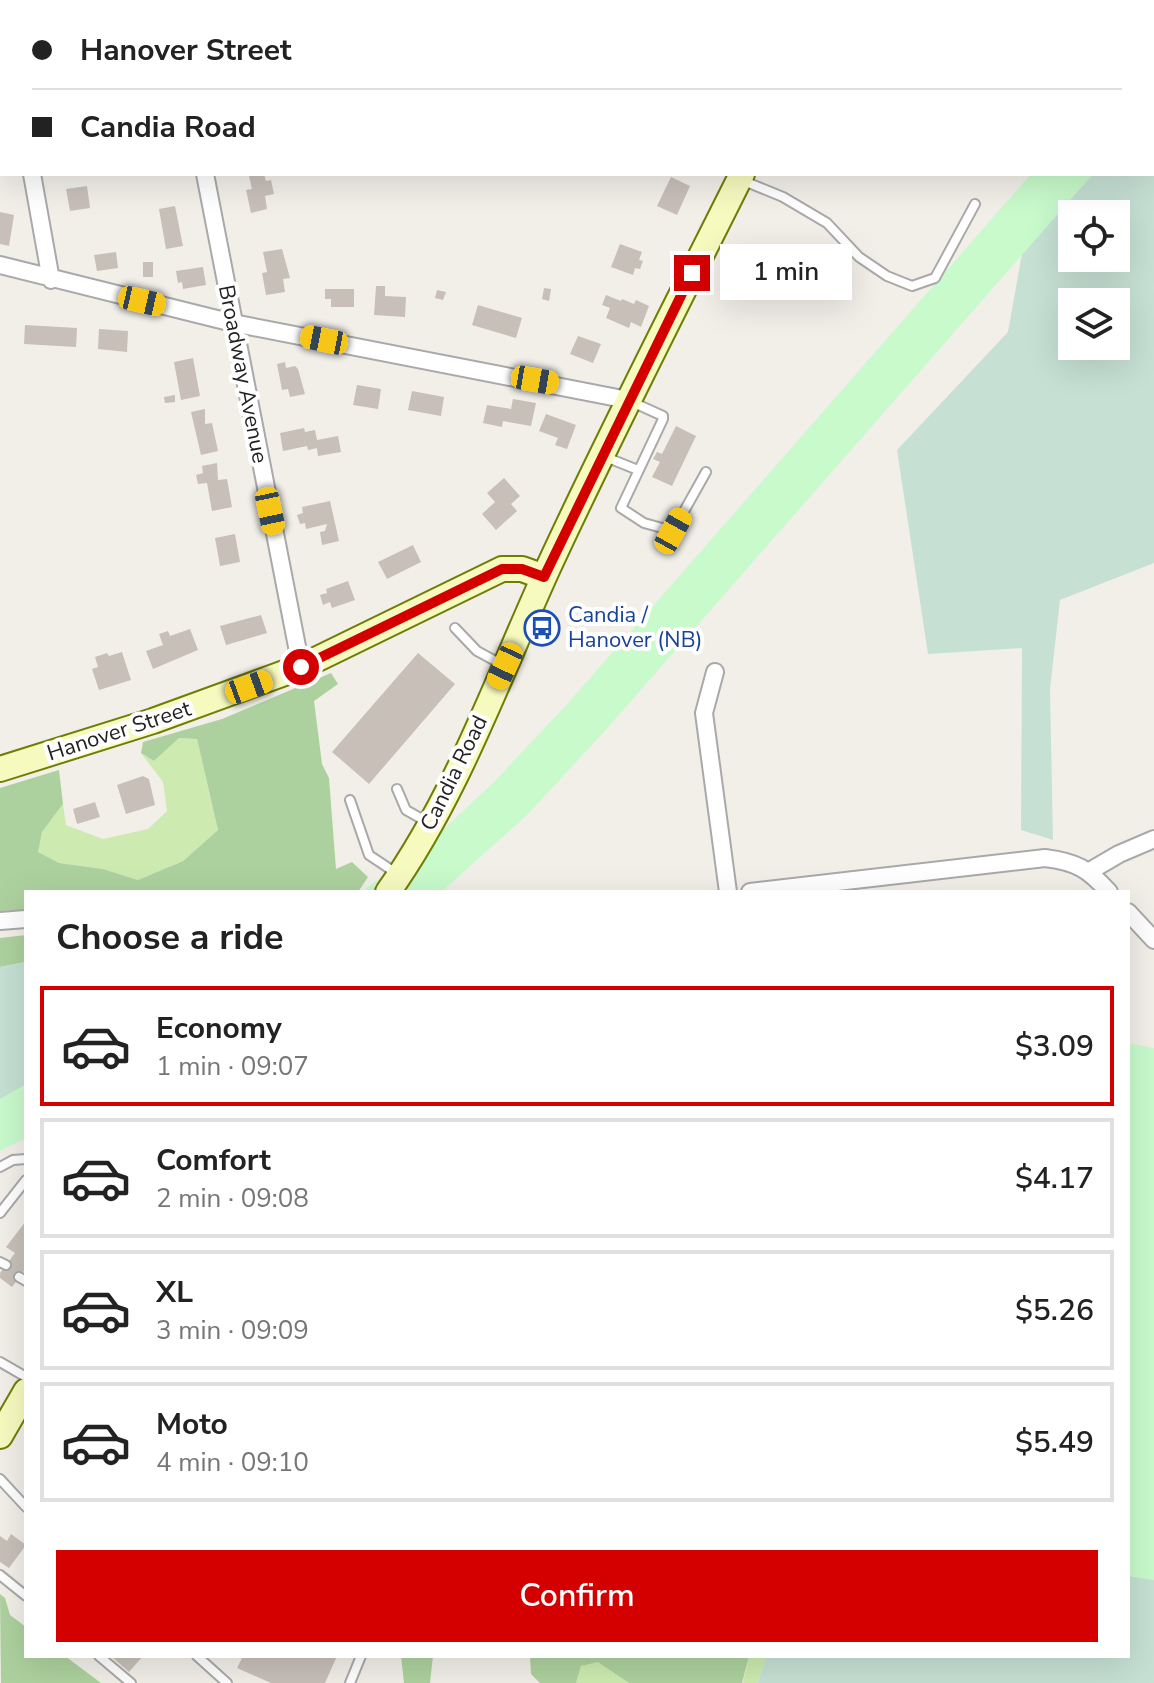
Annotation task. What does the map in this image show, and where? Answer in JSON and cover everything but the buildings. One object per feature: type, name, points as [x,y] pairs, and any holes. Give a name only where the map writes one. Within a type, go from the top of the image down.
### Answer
[{"type":"main road","name":"Candia Road","points":[[394,884],[430,824],[628,400],[741,176]]},
{"type":"main road","name":"Hanover Street","points":[[0,769],[153,721],[301,667],[502,569],[522,569],[544,577]]},
{"type":"main road","points":[[0,1436],[24,1394]]},
{"type":"street","points":[[32,176],[51,280]]},
{"type":"street","name":"Broadway Avenue","points":[[205,176],[301,667]]},
{"type":"street","points":[[0,265],[233,323],[628,400]]},
{"type":"street","points":[[715,672],[704,713],[728,890]]},
{"type":"street","points":[[1090,871],[1154,839]]},
{"type":"street","points":[[766,890],[1045,858],[1090,871],[1107,890]]},
{"type":"street","points":[[1130,914],[1154,940]]},
{"type":"street","points":[[0,921],[24,919]]},
{"type":"lane","points":[[741,176],[827,223],[859,257],[887,276],[912,286],[935,278],[975,204]]},
{"type":"lane","points":[[628,400],[663,416],[663,419],[621,508],[644,523],[673,531],[706,472]]},
{"type":"lane","points":[[602,456],[638,470]]},
{"type":"lane","points":[[455,628],[477,651],[505,666]]},
{"type":"lane","points":[[397,789],[406,810],[430,824]]},
{"type":"lane","points":[[350,800],[369,855],[394,884]]},
{"type":"lane","points":[[0,1167],[13,1160],[24,1159]]},
{"type":"lane","points":[[0,1213],[24,1183]]},
{"type":"lane","points":[[0,1362],[24,1376]]},
{"type":"lane","points":[[0,1479],[24,1505]]},
{"type":"lane","points":[[0,1575],[24,1594]]},
{"type":"lane","points":[[101,1658],[131,1683]]},
{"type":"lane","points":[[199,1658],[227,1683]]},
{"type":"lane","points":[[350,1683],[360,1658]]},
{"type":"green space","points":[[1029,176],[1091,176],[1070,200],[1058,200],[1058,214],[603,733],[527,815],[443,890],[364,890],[427,845],[494,782],[569,702]]},
{"type":"green space","points":[[1080,176],[1154,176],[1154,563],[1060,600],[1050,689],[1053,840],[1021,830],[1022,648],[928,654],[897,450],[1008,332],[1025,237],[1058,201],[1058,272],[1130,272],[1130,200],[1058,200]]},
{"type":"green space","points":[[331,673],[338,684],[314,701],[322,764],[329,778],[336,869],[352,862],[368,877],[359,890],[24,890],[24,910],[0,911],[0,788],[59,770],[63,804],[42,832],[38,852],[59,863],[103,869],[138,880],[183,861],[218,830],[197,739],[179,738],[154,761],[141,753],[143,742],[222,719]]},
{"type":"green space","points":[[179,738],[197,739],[218,830],[183,861],[138,880],[103,869],[59,863],[37,852],[42,832],[63,804],[66,825],[103,839],[148,829],[167,811],[163,782],[141,753],[154,761]]},
{"type":"green space","points":[[24,935],[24,962],[0,967],[0,938]]},
{"type":"green space","points":[[24,962],[24,1087],[0,1100],[0,967]]},
{"type":"green space","points":[[1130,1043],[1154,1048],[1154,1580],[1130,1576]]},
{"type":"green space","points":[[24,1085],[24,1139],[0,1151],[0,1099]]},
{"type":"green space","points":[[1130,1115],[1154,1205],[1154,1683],[758,1683],[765,1658],[1130,1658]]},
{"type":"green space","points":[[0,1594],[5,1598],[10,1615],[24,1626],[24,1658],[68,1658],[101,1683],[1,1683]]},
{"type":"green space","points":[[401,1658],[433,1658],[430,1683],[404,1683]]},
{"type":"green space","points":[[530,1658],[748,1658],[742,1683],[629,1683],[598,1662],[581,1666],[576,1683],[540,1683],[531,1674]]},
{"type":"green space","points":[[749,1658],[765,1658],[758,1683],[743,1683]]},
{"type":"green space","points":[[598,1661],[629,1683],[576,1683],[581,1666]]},
{"type":"place","name":"Candia / Hanover (NB)","points":[[542,628]]},
{"type":"route","points":[[301,667],[502,569],[522,569],[544,577],[692,273]]}]
